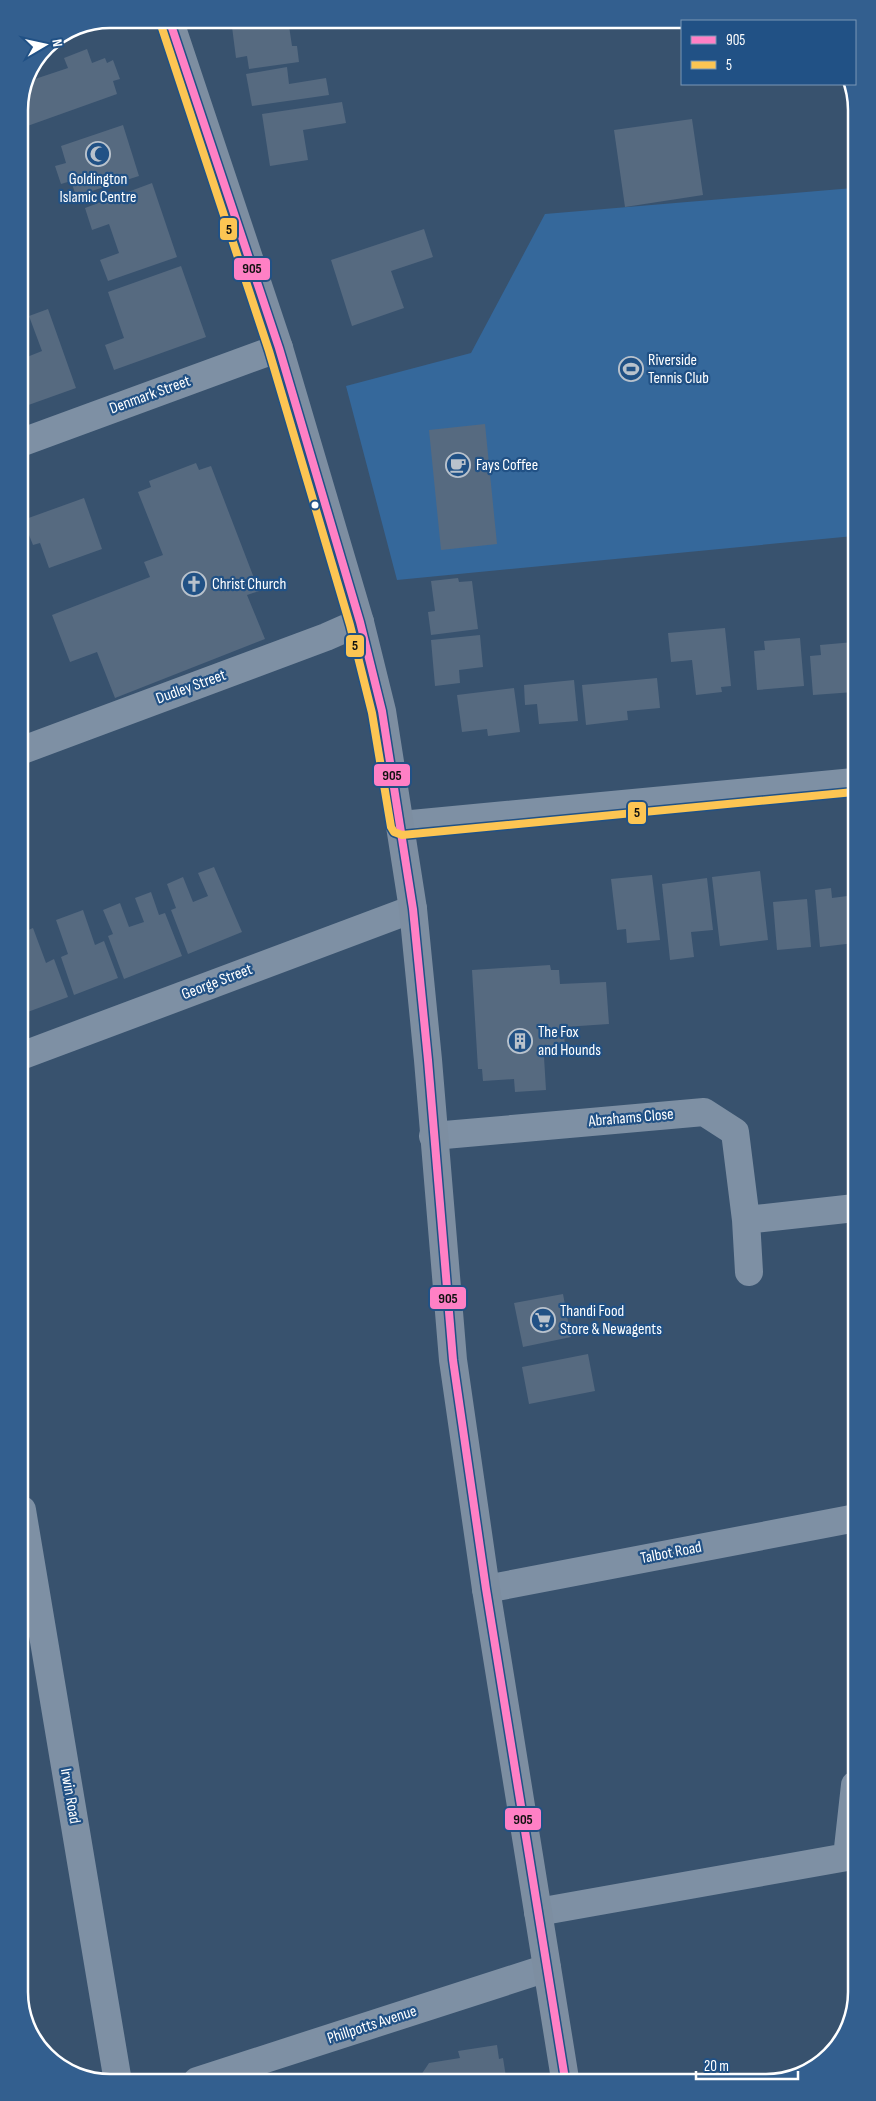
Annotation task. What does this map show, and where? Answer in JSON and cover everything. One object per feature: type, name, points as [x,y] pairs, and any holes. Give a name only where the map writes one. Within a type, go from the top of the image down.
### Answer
[{"type":"main road","points":[[172,28],[280,348],[360,622],[382,711],[413,909],[428,1060],[453,1360],[486,1589],[564,2074]]},
{"type":"street","name":"Denmark Street","points":[[28,440],[280,348]]},
{"type":"street","name":"Dudley Street","points":[[28,748],[360,622]]},
{"type":"street","points":[[401,825],[848,783]]},
{"type":"street","name":"George Street","points":[[28,1053],[413,909]]},
{"type":"street","name":"Abrahams Close","points":[[433,1136],[704,1112],[735,1132],[746,1220],[749,1272]]},
{"type":"street","points":[[746,1220],[848,1209]]},
{"type":"street","name":"Talbot Road","points":[[486,1589],[848,1520]]},
{"type":"street","name":"Irwin Road","points":[[28,1546],[116,2073]]},
{"type":"street","points":[[538,1912],[847,1857],[848,1848]]},
{"type":"street","name":"Phillpotts Avenue","points":[[221,2073],[547,1968]]},
{"type":"shaded area","name":"Riverside Tennis Club","points":[[848,188],[848,537],[397,580],[346,386],[471,353],[545,214]]},
{"type":"building","points":[[232,28],[289,28],[292,46],[297,46],[299,62],[249,69],[247,56],[236,58]]},
{"type":"building","points":[[87,49],[92,63],[105,58],[107,63],[113,60],[120,79],[113,81],[117,94],[28,126],[28,104],[33,80],[62,70],[70,70],[70,56]]},
{"type":"building","points":[[287,67],[289,84],[326,78],[329,95],[252,106],[246,74]]},
{"type":"building","points":[[342,102],[346,123],[303,130],[308,160],[270,166],[262,114]]},
{"type":"building","points":[[692,119],[703,195],[625,207],[614,130]]},
{"type":"building","name":"Goldington Islamic Centre","points":[[123,125],[139,176],[76,196],[71,181],[61,184],[55,166],[66,163],[61,146]]},
{"type":"building","points":[[152,183],[177,257],[108,281],[100,260],[119,253],[109,224],[92,230],[85,208]]},
{"type":"building","points":[[424,229],[433,257],[391,271],[404,308],[352,326],[331,260]]},
{"type":"building","points":[[181,266],[206,337],[114,370],[105,345],[124,338],[108,292]]},
{"type":"building","points":[[48,309],[76,388],[28,405],[28,357],[42,351],[29,316]]},
{"type":"building","points":[[485,424],[497,544],[441,550],[429,430]]},
{"type":"building","name":"Christ Church","points":[[196,463],[199,470],[211,466],[259,591],[247,595],[265,639],[115,698],[97,652],[70,662],[52,615],[150,577],[144,562],[163,555],[138,492],[151,487],[149,481]]},
{"type":"building","points":[[84,498],[102,549],[49,568],[40,543],[33,545],[28,532],[28,518]]},
{"type":"building","points":[[458,578],[459,582],[472,581],[478,629],[431,635],[428,612],[435,611],[431,581]]},
{"type":"building","points":[[725,628],[731,686],[721,687],[722,692],[696,695],[692,660],[671,662],[668,633]]},
{"type":"building","points":[[480,635],[483,667],[459,670],[460,683],[435,686],[431,640]]},
{"type":"building","points":[[800,638],[804,686],[757,690],[754,651],[765,650],[764,641]]},
{"type":"building","points":[[848,643],[848,692],[813,695],[810,656],[821,655],[820,645]]},
{"type":"building","points":[[657,678],[660,708],[627,711],[628,720],[586,725],[582,685]]},
{"type":"building","points":[[574,680],[578,721],[539,724],[537,704],[525,705],[524,685]]},
{"type":"building","points":[[514,688],[520,732],[488,736],[487,729],[462,732],[457,695]]},
{"type":"building","points":[[214,867],[242,932],[188,954],[171,910],[176,908],[167,884],[183,877],[193,902],[208,896],[198,873]]},
{"type":"building","points":[[760,871],[768,940],[720,946],[712,877]]},
{"type":"building","points":[[652,875],[660,940],[627,943],[626,929],[617,930],[611,879]]},
{"type":"building","points":[[707,878],[713,930],[691,932],[694,957],[670,960],[662,884]]},
{"type":"building","points":[[831,888],[832,898],[848,896],[848,944],[820,947],[815,890]]},
{"type":"building","points":[[151,892],[159,915],[165,913],[182,956],[124,979],[108,936],[113,934],[103,910],[120,903],[129,927],[144,922],[135,898]]},
{"type":"building","points":[[807,899],[811,947],[777,950],[773,902]]},
{"type":"building","points":[[83,910],[95,945],[104,941],[118,978],[74,995],[61,957],[68,954],[56,920]]},
{"type":"building","points":[[33,928],[46,963],[54,959],[68,997],[28,1012],[28,930]]},
{"type":"building","name":"The Fox and Hounds","points":[[550,965],[551,970],[559,970],[560,984],[606,982],[609,1024],[564,1027],[565,1056],[544,1057],[546,1090],[515,1092],[514,1079],[483,1081],[482,1069],[478,1069],[472,970]]},
{"type":"building","name":"Thandi Food Store & Newagents","points":[[563,1294],[571,1337],[523,1347],[514,1303]]},
{"type":"building","points":[[588,1354],[595,1391],[529,1404],[522,1367]]},
{"type":"building","points":[[497,2045],[499,2059],[503,2058],[505,2074],[422,2073],[429,2063],[460,2058],[458,2051]]},
{"type":"transit line","name":"5","points":[[162,28],[269,351],[350,625],[372,713],[391,827],[394,832],[402,835],[848,793]]},
{"type":"transit line","name":"905","points":[[172,28],[279,348],[360,622],[382,711],[413,909],[428,1060],[453,1360],[486,1589],[564,2074]]},
{"type":"place","name":"Goldington Islamic Centre","points":[[98,154]]},
{"type":"place","name":"Riverside Tennis Club","points":[[631,369]]},
{"type":"place","name":"Fays Coffee","points":[[458,465]]},
{"type":"place","name":"Christ Church","points":[[194,584]]},
{"type":"place","name":"The Fox and Hounds","points":[[520,1041]]},
{"type":"place","name":"Thandi Food Store & Newagents","points":[[543,1320]]}]
